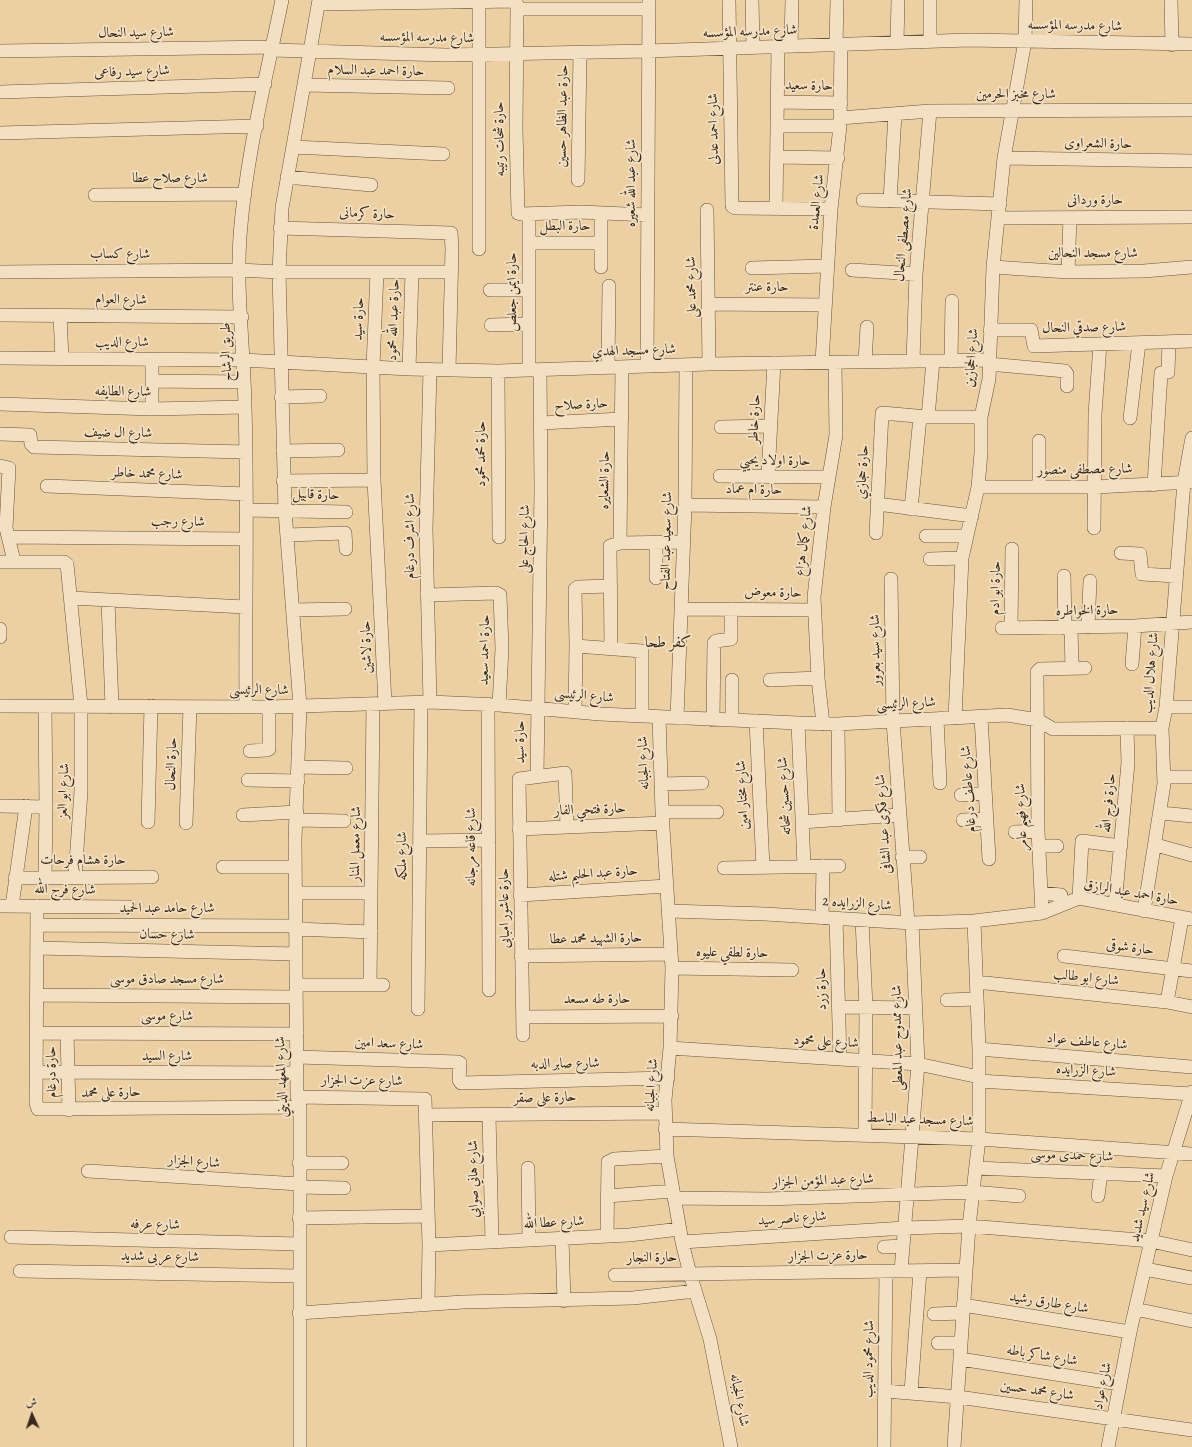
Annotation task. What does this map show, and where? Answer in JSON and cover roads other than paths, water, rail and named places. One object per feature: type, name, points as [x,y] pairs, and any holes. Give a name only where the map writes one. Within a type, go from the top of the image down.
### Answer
[{"type":"street","name":"طريق الرشاح","points":[[246,707],[246,452],[244,360],[239,270],[240,236],[245,194],[257,126],[282,0]]},
{"type":"street","name":"شارع احمد عدلى","points":[[729,0],[732,205],[735,208],[776,208]]},
{"type":"street","points":[[752,0],[752,48]]},
{"type":"street","points":[[792,0],[778,102],[776,208],[831,209]]},
{"type":"street","name":"شارع العمدة","points":[[828,362],[825,304],[831,209],[838,158],[841,103],[837,0]]},
{"type":"street","points":[[897,42],[898,0]]},
{"type":"street","points":[[930,0],[930,40]]},
{"type":"street","name":"شارع الحجازين","points":[[955,718],[962,558],[978,487],[981,453],[981,417],[989,379],[993,267],[1004,158],[1024,41],[1026,0]]},
{"type":"street","points":[[1171,0],[1172,44]]},
{"type":"street","points":[[475,1],[480,55],[479,249]]},
{"type":"street","points":[[300,706],[284,510],[280,363],[280,228],[287,177],[319,2],[475,1],[516,3],[649,4]]},
{"type":"street","points":[[516,3],[516,54]]},
{"type":"street","name":"شارع عبد الله شعيره","points":[[647,366],[649,4]]},
{"type":"street","name":"شارع مدرسه المؤسسه","points":[[310,52],[480,55],[729,49],[930,40],[1192,44]]},
{"type":"street","name":"شارع سيد النحال","points":[[0,51],[273,48],[310,52]]},
{"type":"street","name":"حارة عبد الظاهر حسين","points":[[578,180],[580,53]]},
{"type":"street","name":"حارة شحات رتيبه","points":[[516,54],[518,212],[520,214],[529,214]]},
{"type":"street","name":"شارع سيد رفاعى","points":[[0,92],[265,84]]},
{"type":"street","name":"حارة احمد عبد السلام","points":[[304,85],[448,88]]},
{"type":"street","name":"حارة سعيد","points":[[778,102],[841,103]]},
{"type":"street","name":"شارع مخبز الحرمين","points":[[777,126],[840,122],[930,111],[1012,112],[1192,110]]},
{"type":"street","name":"شارع مصطفى النحال","points":[[913,361],[916,274],[930,111]]},
{"type":"street","points":[[890,201],[896,114]]},
{"type":"street","points":[[0,133],[257,126]]},
{"type":"street","points":[[293,147],[443,154]]},
{"type":"street","points":[[777,157],[838,158]]},
{"type":"street","name":"حارة الشعراوى","points":[[1004,158],[1192,161]]},
{"type":"street","points":[[287,177],[371,185]]},
{"type":"street","name":"شارع صلاح عطا","points":[[95,195],[245,194]]},
{"type":"street","points":[[863,200],[1000,204]]},
{"type":"street","name":"شارع محمد على","points":[[707,210],[709,364]]},
{"type":"street","points":[[601,213],[601,267]]},
{"type":"street","points":[[529,214],[601,213],[648,215]]},
{"type":"street","name":"حارة ايمن جعلص","points":[[529,214],[529,324],[534,370]]},
{"type":"street","name":"حارة وردانى","points":[[998,218],[1192,217]]},
{"type":"street","points":[[1068,272],[1070,218]]},
{"type":"street","name":"حارة كرمانى","points":[[280,228],[449,232],[452,235],[451,272]]},
{"type":"street","name":"حارة البطل","points":[[529,243],[601,243]]},
{"type":"street","points":[[752,268],[827,266]]},
{"type":"street","name":"شارع مسجد النحالين","points":[[993,267],[1068,272],[1144,271],[1192,267]]},
{"type":"street","name":"شارع كساب","points":[[0,272],[239,270],[279,272],[451,272]]},
{"type":"street","points":[[852,270],[916,274]]},
{"type":"street","name":"حارة سيد","points":[[374,480],[373,367],[377,272]]},
{"type":"street","name":"حارة عبد الله محمود","points":[[409,369],[412,272]]},
{"type":"street","points":[[448,370],[451,272]]},
{"type":"street","points":[[608,367],[609,286]]},
{"type":"street","points":[[490,290],[529,290]]},
{"type":"street","points":[[951,361],[952,301]]},
{"type":"street","name":"حارة عنتر","points":[[708,304],[825,304]]},
{"type":"street","name":"شارع العوام","points":[[0,315],[242,317]]},
{"type":"street","points":[[60,316],[62,360]]},
{"type":"street","points":[[492,324],[529,324]]},
{"type":"street","points":[[865,362],[867,327]]},
{"type":"street","name":"شارع صدقي النحال","points":[[990,330],[1031,330],[1034,346],[1192,341]]},
{"type":"street","points":[[1154,485],[1161,373],[1168,372],[1169,342]]},
{"type":"street","points":[[1130,418],[1139,343]]},
{"type":"street","points":[[1094,528],[1095,414],[1100,344]]},
{"type":"street","name":"شارع الديب","points":[[0,358],[62,360],[244,360],[280,363]]},
{"type":"street","points":[[152,359],[152,408]]},
{"type":"street","name":"شارع مسجد الهدي","points":[[280,363],[409,369],[498,371],[709,364],[913,361],[989,362],[1065,371],[1067,374],[1067,386]]},
{"type":"street","points":[[911,509],[933,361]]},
{"type":"street","name":"شارع كمال هزاع","points":[[823,724],[818,678],[814,610],[824,507],[836,434],[828,362]]},
{"type":"street","name":"حارة خاطر","points":[[768,476],[774,363]]},
{"type":"street","name":"شارع سعيد عبد الفتاح","points":[[677,718],[685,505],[686,365]]},
{"type":"street","name":"حارة الشعايره","points":[[620,543],[622,367]]},
{"type":"street","name":"شارع اشرف درغام","points":[[426,702],[427,464],[430,369]]},
{"type":"street","name":"شارع الحاج على","points":[[534,370],[541,423],[537,708]]},
{"type":"street","name":"حارة محمد محمود","points":[[498,371],[499,538]]},
{"type":"street","points":[[152,381],[244,382]]},
{"type":"street","points":[[281,397],[320,396]]},
{"type":"street","name":"شارع الطايفه","points":[[0,404],[152,408],[245,407]]},
{"type":"street","name":"حارة حجازي","points":[[876,533],[882,413],[924,417]]},
{"type":"street","points":[[924,417],[981,417]]},
{"type":"street","name":"حارة صلاح","points":[[541,423],[622,419]]},
{"type":"street","points":[[721,426],[770,426]]},
{"type":"street","name":"شارع ال ضيف","points":[[0,434],[30,435],[31,444],[34,447],[246,452]]},
{"type":"street","name":"شارع هلال الديب","points":[[1144,911],[1161,813],[1164,777],[1162,728],[1166,707],[1176,576],[1192,438]]},
{"type":"street","points":[[1039,441],[1039,487]]},
{"type":"street","points":[[283,451],[338,450]]},
{"type":"street","points":[[0,562],[14,561],[6,528],[4,467]]},
{"type":"street","name":"حارة اولاد يحيي","points":[[720,476],[829,477]]},
{"type":"street","points":[[283,481],[374,480]]},
{"type":"street","name":"حارة لاشين","points":[[374,480],[380,588],[379,704]]},
{"type":"street","name":"شارع مصطفى منصور","points":[[978,487],[1095,487],[1188,482]]},
{"type":"street","name":"شارع محمد خاطر","points":[[47,486],[246,494]]},
{"type":"street","points":[[877,504],[972,516]]},
{"type":"street","name":"حارة ام عماد","points":[[685,505],[824,507]]},
{"type":"street","name":"حارة قابيل","points":[[246,510],[346,512]]},
{"type":"street","points":[[287,535],[345,533],[346,549]]},
{"type":"street","name":"شارع رجب","points":[[8,536],[246,540]]},
{"type":"street","points":[[926,536],[967,536]]},
{"type":"street","points":[[656,542],[656,578]]},
{"type":"street","points":[[611,647],[610,546],[620,543],[684,542]]},
{"type":"street","name":"حارة ابو ادم","points":[[1007,628],[1012,549]]},
{"type":"street","points":[[1121,553],[1140,554],[1142,574],[1176,576]]},
{"type":"street","points":[[930,559],[962,558]]},
{"type":"street","name":"شارع ابو العز","points":[[14,561],[66,563],[71,598],[81,706],[82,786],[75,877]]},
{"type":"street","points":[[1064,576],[1068,628]]},
{"type":"street","name":"شارع سيد بعرور","points":[[891,579],[893,721]]},
{"type":"street","points":[[1088,627],[1090,581]]},
{"type":"street","points":[[575,712],[575,589],[578,587],[611,586]]},
{"type":"street","name":"حارة احمد سعيد","points":[[427,595],[496,594],[501,596],[502,649],[494,705]]},
{"type":"street","points":[[71,598],[245,607]]},
{"type":"street","points":[[108,601],[112,707]]},
{"type":"street","points":[[293,610],[345,609]]},
{"type":"street","name":"حارة معوض","points":[[682,609],[814,610]]},
{"type":"street","points":[[714,720],[714,644],[716,641],[731,639],[731,609]]},
{"type":"street","name":"حارة الخواطره","points":[[1007,628],[1135,626],[1192,622]]},
{"type":"street","points":[[1132,664],[1135,626]]},
{"type":"street","points":[[0,628],[0,637]]},
{"type":"street","name":"شارع فهيم عامر","points":[[1042,913],[1038,831],[1037,672],[1040,669],[1078,668],[1068,628]]},
{"type":"street","points":[[576,646],[638,649],[642,652],[642,716]]},
{"type":"street","points":[[770,680],[818,678]]},
{"type":"street","points":[[732,680],[732,720]]},
{"type":"street","name":"شارع الرئيسى","points":[[0,706],[269,707],[426,702],[756,722],[838,724],[1007,715],[1038,720],[1053,729],[1162,728]]},
{"type":"street","name":"شارع ملكه","points":[[418,1009],[420,841],[426,702]]},
{"type":"street","name":"شارع معمل المنار","points":[[376,985],[371,932],[371,893],[379,704]]},
{"type":"street","name":"شارع قاعه مرجانه","points":[[489,990],[488,840],[494,705]]},
{"type":"street","points":[[45,706],[45,878]]},
{"type":"street","points":[[148,822],[151,706]]},
{"type":"street","name":"شارع المعهد الديني","points":[[300,706],[295,867],[297,1057],[299,1102],[300,1447]]},
{"type":"street","name":"حارة النحال","points":[[186,823],[190,707]]},
{"type":"street","points":[[250,751],[269,749],[269,707]]},
{"type":"street","points":[[1166,707],[1192,707]]},
{"type":"street","name":"حارة سيد","points":[[537,708],[537,776]]},
{"type":"street","name":"شارع الجبانه","points":[[659,717],[662,818],[672,968],[672,1016],[665,1113],[667,1156],[682,1242],[695,1292],[710,1340],[731,1447]]},
{"type":"street","name":"شارع عاطف درغام","points":[[981,717],[989,859]]},
{"type":"street","points":[[937,719],[940,783]]},
{"type":"street","name":"شارع فكرى عبد الشافى","points":[[893,721],[902,857],[910,923]]},
{"type":"street","name":"شارع مختار امين","points":[[756,722],[763,867]]},
{"type":"street","name":"شارع حسين شحاته","points":[[798,723],[804,866]]},
{"type":"street","points":[[838,724],[839,820]]},
{"type":"street","name":"حارة فرج الله","points":[[1115,905],[1128,763],[1127,728]]},
{"type":"street","points":[[298,767],[346,768]]},
{"type":"street","name":"حارة سيد","points":[[518,781],[520,778],[565,773],[567,827]]},
{"type":"street","points":[[1164,777],[1192,777]]},
{"type":"street","points":[[248,780],[298,781]]},
{"type":"street","name":"حارة عاشور امبابى","points":[[518,781],[523,1035]]},
{"type":"street","points":[[661,784],[702,783]]},
{"type":"street","points":[[961,795],[985,793]]},
{"type":"street","points":[[0,806],[46,807]]},
{"type":"street","points":[[6,906],[15,878],[26,806]]},
{"type":"street","name":"حارة فتحي الفار","points":[[519,829],[567,827],[717,812]]},
{"type":"street","points":[[1161,813],[1192,816]]},
{"type":"street","points":[[243,814],[296,816],[344,821]]},
{"type":"street","points":[[802,822],[899,815]]},
{"type":"street","points":[[963,820],[987,819]]},
{"type":"street","points":[[1015,832],[1038,831]]},
{"type":"street","points":[[420,841],[488,840]]},
{"type":"street","points":[[1079,898],[1082,841],[1121,846]]},
{"type":"street","points":[[1156,845],[1192,855]]},
{"type":"street","points":[[1039,846],[1057,846]]},
{"type":"street","points":[[902,857],[920,856]]},
{"type":"street","points":[[822,918],[823,866]]},
{"type":"street","points":[[724,868],[839,866]]},
{"type":"street","points":[[223,867],[295,867]]},
{"type":"street","name":"حارة هشام فرحات","points":[[15,878],[152,877]]},
{"type":"street","name":"حارة عبد الحليم شتله","points":[[520,895],[667,886]]},
{"type":"street","points":[[296,893],[371,893]]},
{"type":"street","points":[[1041,893],[1061,895]]},
{"type":"street","name":"حارة احمد عبد الرازق","points":[[1042,913],[1079,898],[1187,919]]},
{"type":"street","name":"شارع فرج الله","points":[[6,906],[129,907]]},
{"type":"street","name":"حارة على محمد","points":[[38,906],[36,1072],[36,1103],[38,1109],[69,1110],[299,1102]]},
{"type":"street","name":"شارع الزرايده 2","points":[[669,911],[836,918],[910,923],[974,921],[1042,913]]},
{"type":"street","name":"حارة زرد","points":[[836,918],[840,1059]]},
{"type":"street","points":[[1167,1002],[1173,969],[1187,919]]},
{"type":"street","points":[[862,920],[867,1060],[865,1134]]},
{"type":"street","points":[[954,1447],[969,1226],[980,1139],[979,1049],[974,921]]},
{"type":"street","name":"شارع ممدوح عبد المعطى","points":[[901,1271],[918,1064],[910,923]]},
{"type":"street","name":"شارع حامد عبد الحميد","points":[[38,925],[296,928],[371,932]]},
{"type":"street","name":"شارع حسان","points":[[37,948],[296,954]]},
{"type":"street","name":"حارة الشهيد محمد عطا","points":[[521,956],[671,954]]},
{"type":"street","name":"حارة شوقى","points":[[1064,956],[1192,971]]},
{"type":"street","name":"حارة لطفي عليوه","points":[[672,968],[792,970]]},
{"type":"street","name":"شارع ابو طالب","points":[[976,982],[1167,1002],[1192,1007]]},
{"type":"street","name":"شارع مسجد صادق موسى","points":[[37,995],[296,991],[376,985]]},
{"type":"street","points":[[948,1000],[977,999]]},
{"type":"street","points":[[838,1007],[915,1008]]},
{"type":"street","name":"حارة طه مسعد","points":[[523,1017],[672,1016]]},
{"type":"street","name":"شارع موسى","points":[[37,1033],[297,1034]]},
{"type":"street","name":"حارة درغام","points":[[68,1033],[69,1110]]},
{"type":"street","name":"شارع على محمود","points":[[670,1048],[918,1064],[979,1079]]},
{"type":"street","name":"شارع عاطف عواد","points":[[979,1049],[1192,1067]]},
{"type":"street","name":"شارع سعد امين","points":[[297,1057],[459,1062],[459,1080],[461,1083]]},
{"type":"street","name":"شارع السيد","points":[[36,1072],[298,1073]]},
{"type":"street","name":"شارع صابر الدبه","points":[[461,1083],[668,1078]]},
{"type":"street","name":"شارع الزرايده","points":[[979,1079],[1192,1093]]},
{"type":"street","name":"شارع سيد شديد","points":[[1130,1332],[1166,1176],[1173,1151],[1188,1114],[1192,1093]]},
{"type":"street","name":"شارع عزت الجزار","points":[[299,1102],[423,1098],[426,1100],[425,1115]]},
{"type":"street","name":"حارة على صقر","points":[[425,1115],[665,1113]]},
{"type":"street","name":"شارع هاني صوابي","points":[[489,1114],[492,1242]]},
{"type":"street","points":[[425,1115],[429,1245],[428,1304]]},
{"type":"street","name":"شارع مسجد عبد الباسط","points":[[665,1129],[865,1134],[980,1139],[1173,1151],[1192,1154]]},
{"type":"street","points":[[608,1236],[608,1162],[614,1158],[667,1156]]},
{"type":"street","points":[[299,1163],[342,1163]]},
{"type":"street","points":[[528,1168],[529,1240]]},
{"type":"street","name":"شارع حمدى موسى","points":[[976,1168],[1101,1172],[1166,1176]]},
{"type":"street","name":"شارع الجزار","points":[[88,1171],[344,1188]]},
{"type":"street","points":[[1098,1196],[1101,1172]]},
{"type":"street","name":"شارع عبد المؤمن الجزار","points":[[607,1196],[674,1194],[767,1199],[973,1192],[1019,1196]]},
{"type":"street","points":[[299,1218],[428,1216]]},
{"type":"street","name":"شارع ناصر سيد","points":[[682,1242],[905,1228],[969,1226],[1151,1241],[1192,1250]]},
{"type":"street","name":"شارع عطا الله","points":[[429,1245],[562,1239],[680,1229]]},
{"type":"street","name":"شارع عرفه","points":[[10,1237],[299,1244]]},
{"type":"street","points":[[562,1239],[564,1301]]},
{"type":"street","points":[[884,1247],[903,1246]]},
{"type":"street","points":[[1145,1269],[1192,1278]]},
{"type":"street","name":"حارة عزت الجزار","points":[[690,1274],[966,1270]]},
{"type":"street","name":"شارع عربى شديد","points":[[20,1271],[299,1276]]},
{"type":"street","name":"شارع محمود الديب","points":[[884,1447],[886,1271]]},
{"type":"street","points":[[911,1392],[920,1271]]},
{"type":"street","name":"حارة النجار","points":[[615,1275],[690,1274]]},
{"type":"street","points":[[299,1312],[428,1304],[632,1298],[695,1292]]},
{"type":"street","name":"شارع طارق رشيد","points":[[934,1314],[963,1309],[1130,1332]]},
{"type":"street","points":[[1136,1309],[1192,1321]]},
{"type":"street","name":"شارع عواد","points":[[1108,1447],[1130,1332]]},
{"type":"street","points":[[938,1343],[961,1343]]},
{"type":"street","name":"شارع شاكر باطه","points":[[960,1359],[1120,1384]]},
{"type":"street","name":"شارع محمد حسين","points":[[885,1391],[958,1397],[1192,1430]]},
{"type":"district","name":"كفر طحا","points":[[668,643]]}]
